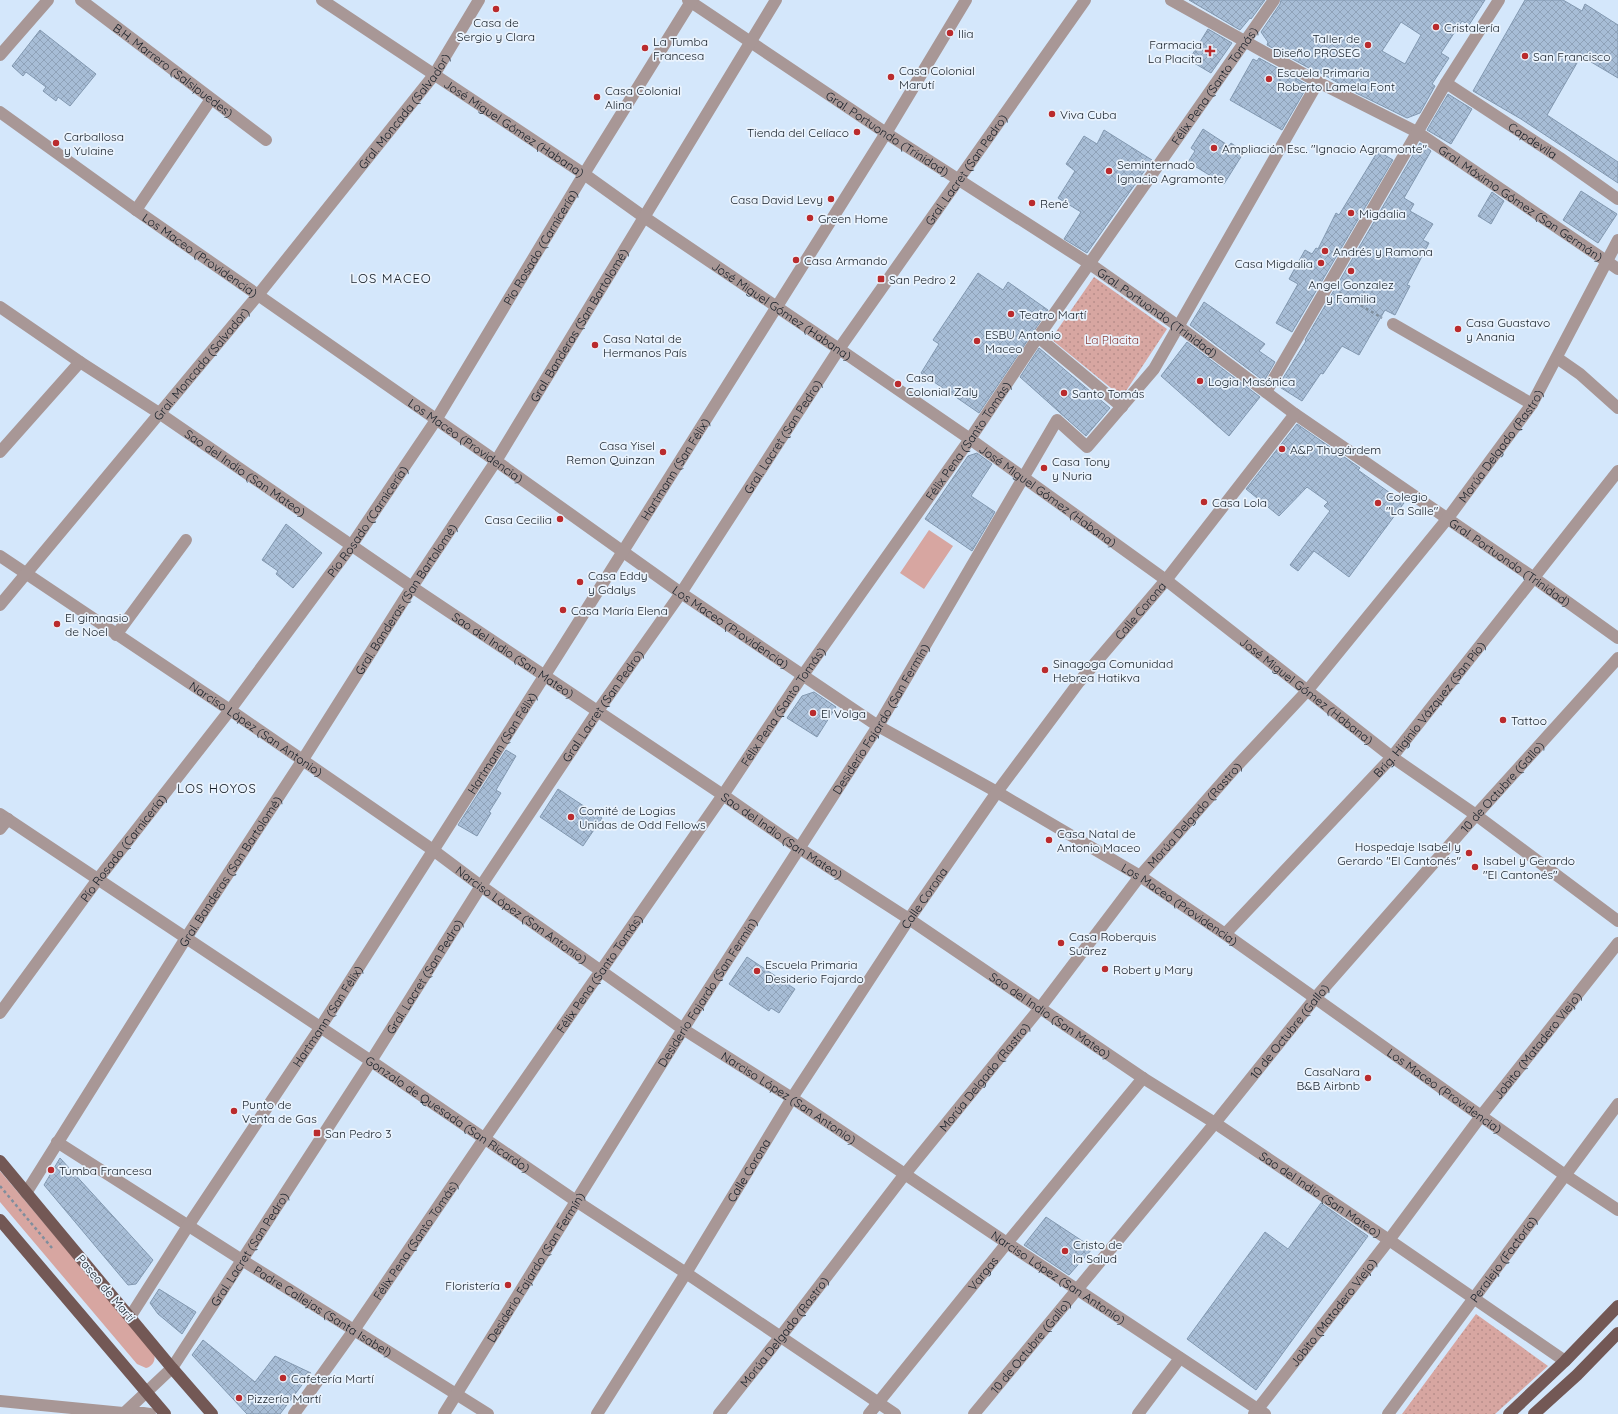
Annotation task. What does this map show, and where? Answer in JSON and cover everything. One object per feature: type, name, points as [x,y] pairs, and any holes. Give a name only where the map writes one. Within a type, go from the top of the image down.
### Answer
[{"type":"main road","name":"Paseo de Martí","points":[[0,1161],[212,1414]]},
{"type":"main road","points":[[0,1220],[165,1414]]},
{"type":"main road","points":[[1509,1414],[1565,1361],[1618,1306]]},
{"type":"main road","points":[[1534,1414],[1577,1375],[1618,1333]]},
{"type":"street","points":[[0,55],[48,0]]},
{"type":"street","name":"B.H. Marrero (Salsipuedes)","points":[[81,0],[266,140]]},
{"type":"street","name":"José Miguel Gómez (Habana)","points":[[322,0],[584,174],[644,217],[970,439],[1166,580],[1392,758],[1476,815],[1618,921]]},
{"type":"street","name":"Gral. Moncada (Salvador)","points":[[0,605],[258,295],[434,75],[479,0]]},
{"type":"street","name":"Gral. Banderas (San Bartolomé)","points":[[26,1193],[186,938],[302,761],[412,587],[496,461],[776,0]]},
{"type":"street","name":"Hartmann (San Félix)","points":[[130,1316],[320,1028],[545,676],[886,133],[966,0]]},
{"type":"street","name":"Gral. Lacret (San Pedro)","points":[[123,1414],[172,1368],[371,1061],[481,886],[597,712],[681,593],[839,349],[1085,0]]},
{"type":"street","name":"Gral. Máximo Gómez (San Germán)","points":[[1172,0],[1318,82],[1417,132],[1618,269]]},
{"type":"street","name":"Félix Pena (Santo Tomás)","points":[[294,1414],[354,1330],[484,1139],[723,795],[803,675],[970,439],[1038,337],[1274,0]]},
{"type":"street","points":[[1266,392],[1417,132],[1499,0]]},
{"type":"street","name":"Gral. Portuondo (Trinidad)","points":[[690,1],[886,133],[960,179],[1090,264],[1178,326],[1295,414],[1448,518],[1618,638]]},
{"type":"street","name":"Pío Rosado (Carnicería)","points":[[0,1013],[98,879],[230,710],[351,546],[436,420],[690,1]]},
{"type":"street","name":"Desiderio Fajardo (San Fermín)","points":[[444,1414],[683,1029],[878,726],[1056,420],[1087,447],[1154,369],[1318,82]]},
{"type":"street","name":"Capdevila","points":[[1446,84],[1560,158],[1618,199]]},
{"type":"street","points":[[136,210],[211,99]]},
{"type":"street","name":"Los Maceo (Providencia)","points":[[0,112],[136,210],[496,461],[681,593],[878,726],[997,792],[1140,876],[1316,997],[1565,1175],[1618,1210]]},
{"type":"street","name":"Morúa Delgado (Rastro)","points":[[719,1414],[781,1336],[905,1174],[1040,1008],[1140,876],[1234,769],[1307,691],[1448,518],[1532,404],[1557,358],[1606,260],[1618,240]]},
{"type":"street","name":"Sao del Indio (San Mateo)","points":[[0,307],[80,362],[159,413],[351,546],[597,712],[723,795],[799,848],[910,919],[1143,1078],[1215,1123],[1565,1361]]},
{"type":"street","points":[[1393,324],[1532,404]]},
{"type":"street","points":[[1038,337],[1122,407]]},
{"type":"street","points":[[1557,358],[1580,374],[1618,408]]},
{"type":"street","points":[[0,452],[80,362]]},
{"type":"street","name":"Calle Corona","points":[[597,1414],[686,1273],[792,1098],[910,919],[997,792],[1079,682],[1166,580],[1295,414]]},
{"type":"street","name":"Brig. Higinio Vázquez (San Pío)","points":[[1225,934],[1392,758],[1618,471]]},
{"type":"street","points":[[116,635],[186,540]]},
{"type":"street","name":"Narciso López (San Antonio)","points":[[0,556],[230,710],[433,850],[481,886],[683,1029],[792,1098],[1007,1243],[1077,1288],[1259,1412]]},
{"type":"street","name":"10 de Octubre (Gallo)","points":[[974,1414],[1215,1123],[1316,997],[1476,815],[1618,658]]},
{"type":"street","points":[[0,829],[4,816]]},
{"type":"street","name":"Gonzalo de Quesada (San Ricardo)","points":[[4,816],[371,1061],[576,1201],[781,1336],[895,1414]]},
{"type":"street","name":"Jobito (Matadero Viejo)","points":[[1259,1412],[1481,1116],[1618,944]]},
{"type":"street","name":"Vargas","points":[[869,1414],[1143,1078]]},
{"type":"street","name":"Peralejo (Factoría)","points":[[1388,1414],[1618,1104]]},
{"type":"street","name":"Padre Callejas (Santa Isabel)","points":[[57,1142],[488,1414]]},
{"type":"street","points":[[1138,1414],[1180,1358]]},
{"type":"street","points":[[0,1401],[123,1414],[143,1412],[150,1414]]},
{"type":"path","points":[[1328,286],[1393,324]]},
{"type":"green space","name":"La Placita","points":[[1094,277],[1167,329],[1122,397],[1051,339]]},
{"type":"green space","points":[[929,530],[953,546],[924,589],[900,573]]},
{"type":"green space","points":[[0,1171],[154,1353],[154,1360],[150,1366],[146,1368],[137,1364],[0,1202]]},
{"type":"green space","points":[[1476,1314],[1548,1366],[1495,1414],[1402,1414]]},
{"type":"building","points":[[1189,0],[1265,0],[1251,19],[1250,18],[1240,30]]},
{"type":"building","points":[[1281,0],[1485,0],[1469,25],[1462,21],[1441,53],[1449,58],[1432,84],[1435,86],[1420,113],[1407,118],[1356,93],[1341,83],[1340,84],[1319,72],[1318,73],[1267,45],[1268,42],[1261,32],[1280,4]],"holes":[[[1401,22],[1421,35],[1405,64],[1382,51]]]},
{"type":"building","points":[[1525,0],[1563,0],[1582,11],[1585,4],[1618,25],[1618,78],[1581,56],[1547,115],[1618,162],[1618,183],[1521,119],[1473,91]]},
{"type":"building","name":"Farmacia La Placita","points":[[1208,29],[1232,43],[1211,73],[1189,60]]},
{"type":"building","points":[[40,30],[96,74],[70,106],[58,97],[56,101],[43,91],[46,87],[26,72],[23,76],[12,66]]},
{"type":"building","points":[[1259,58],[1308,85],[1282,130],[1230,100],[1253,59],[1257,61]]},
{"type":"building","points":[[1448,94],[1472,109],[1451,144],[1427,130]]},
{"type":"building","points":[[1203,129],[1229,146],[1231,143],[1244,152],[1224,184],[1188,162],[1195,151],[1191,148]]},
{"type":"building","points":[[1104,130],[1152,160],[1087,253],[1064,239],[1081,212],[1058,198],[1075,171],[1066,164],[1084,136],[1097,144]]},
{"type":"building","points":[[1420,143],[1431,151],[1404,198],[1414,204],[1410,211],[1433,224],[1423,240],[1429,243],[1407,285],[1410,286],[1395,315],[1385,310],[1359,355],[1342,346],[1302,401],[1278,386],[1306,341],[1305,340]]},
{"type":"building","points":[[1378,151],[1393,160],[1292,332],[1276,323],[1298,284],[1289,279],[1305,250],[1312,254],[1316,248],[1318,249],[1336,213],[1339,215]]},
{"type":"building","points":[[1581,191],[1617,214],[1598,243],[1563,220]]},
{"type":"building","points":[[1492,192],[1504,201],[1491,224],[1478,216]]},
{"type":"building","points":[[978,273],[1003,290],[1008,282],[1048,310],[979,413],[921,373],[939,344],[933,340]]},
{"type":"building","points":[[1204,302],[1265,344],[1259,351],[1275,362],[1264,381],[1190,325]]},
{"type":"building","name":"Logia Masónica","points":[[1187,342],[1260,397],[1229,436],[1161,376]]},
{"type":"building","name":"Santo Tomás","points":[[1039,348],[1110,408],[1086,436],[1020,377]]},
{"type":"building","points":[[1297,424],[1360,468],[1358,470],[1404,503],[1349,577],[1314,551],[1298,571],[1290,565],[1330,511],[1324,506],[1328,502],[1307,487],[1279,516],[1246,489]]},
{"type":"building","points":[[977,453],[992,464],[971,496],[995,512],[972,551],[925,519],[968,456]]},
{"type":"building","points":[[286,524],[322,553],[293,588],[276,574],[278,571],[262,560]]},
{"type":"building","points":[[814,692],[836,707],[817,737],[787,718],[802,696]]},
{"type":"building","points":[[506,750],[516,756],[496,790],[501,793],[489,812],[491,813],[477,836],[458,825]]},
{"type":"building","name":"Comité de Logias Unidas de Odd Fellows","points":[[558,789],[602,818],[583,846],[540,817]]},
{"type":"building","points":[[747,957],[795,989],[779,1013],[771,1008],[769,1011],[729,984]]},
{"type":"building","points":[[60,1158],[153,1260],[136,1284],[128,1285],[44,1185]]},
{"type":"building","points":[[1321,1203],[1368,1236],[1256,1390],[1187,1339],[1265,1232],[1288,1249]]},
{"type":"building","points":[[1046,1217],[1093,1248],[1069,1275],[1024,1245]]},
{"type":"building","points":[[159,1289],[196,1312],[182,1334],[158,1314],[150,1303]]},
{"type":"building","name":"Cafetería Martí","points":[[203,1340],[255,1382],[275,1356],[311,1373],[280,1414],[247,1414],[192,1355]]},
{"type":"place","name":"Casa de Sergio y Clara","points":[[496,9]]},
{"type":"place","name":"Cristalería","points":[[1436,27]]},
{"type":"place","name":"Ilia","points":[[950,33]]},
{"type":"place","name":"Taller de Diseño PROSEG","points":[[1368,45]]},
{"type":"place","name":"La Tumba Francesa","points":[[645,48]]},
{"type":"place","name":"Farmacia La Placita","points":[[1210,51]]},
{"type":"place","name":"San Francisco","points":[[1525,56]]},
{"type":"place","name":"Casa Colonial Marutí","points":[[891,77]]},
{"type":"place","name":"Escuela Primaria Roberto Lamela Font","points":[[1269,79]]},
{"type":"place","name":"Casa Colonial Alina","points":[[597,97]]},
{"type":"place","name":"Viva Cuba","points":[[1052,114]]},
{"type":"place","name":"Tienda del Celíaco","points":[[857,132]]},
{"type":"place","name":"Carballosa y Yulaine","points":[[56,143]]},
{"type":"place","name":"Ampliación Esc. \"Ignacio Agramonte\"","points":[[1214,148]]},
{"type":"place","name":"Seminternado Ignacio Agramonte","points":[[1109,171]]},
{"type":"place","name":"Casa David Levy","points":[[831,199]]},
{"type":"place","name":"René","points":[[1032,203]]},
{"type":"place","name":"Migdalia","points":[[1351,213]]},
{"type":"place","name":"Green Home","points":[[810,218]]},
{"type":"place","name":"Andrés y Ramona","points":[[1325,251]]},
{"type":"place","name":"Casa Armando","points":[[796,260]]},
{"type":"place","name":"Casa Migdalia","points":[[1321,263]]},
{"type":"place","name":"Angel Gonzalez y Familia","points":[[1351,271]]},
{"type":"place","name":"San Pedro 2","points":[[881,279]]},
{"type":"place","name":"Teatro Martí","points":[[1011,314]]},
{"type":"place","name":"Casa Guastavo y Anania","points":[[1458,329]]},
{"type":"place","name":"ESBU Antonio Maceo","points":[[977,341]]},
{"type":"place","name":"Casa Natal de Hermanos País","points":[[595,345]]},
{"type":"place","name":"Logia Masónica","points":[[1200,381]]},
{"type":"place","name":"Casa Colonial Zaly","points":[[898,384]]},
{"type":"place","name":"Santo Tomás","points":[[1064,393]]},
{"type":"place","name":"A&P Thugárdem","points":[[1282,449]]},
{"type":"place","name":"Casa Yisel Remon Quinzan","points":[[663,452]]},
{"type":"place","name":"Casa Tony y Nuria","points":[[1044,468]]},
{"type":"place","name":"Casa Lola","points":[[1204,502]]},
{"type":"place","name":"Colegio \"La Salle\"","points":[[1378,503]]},
{"type":"place","name":"Casa Cecilia","points":[[560,519]]},
{"type":"place","name":"Casa Eddy y Gdalys","points":[[580,582]]},
{"type":"place","name":"Casa María Elena","points":[[563,610]]},
{"type":"place","name":"El gimnasio de Noel","points":[[57,624]]},
{"type":"place","name":"Sinagoga Comunidad Hebrea Hatikva","points":[[1045,670]]},
{"type":"place","name":"El Volga","points":[[813,713]]},
{"type":"place","name":"Tattoo","points":[[1503,720]]},
{"type":"place","name":"Comité de Logias Unidas de Odd Fellows","points":[[571,817]]},
{"type":"place","name":"Casa Natal de Antonio Maceo","points":[[1049,840]]},
{"type":"place","name":"Hospedaje Isabel y Gerardo \"El Cantonés\"","points":[[1469,853]]},
{"type":"place","name":"Isabel y Gerardo \"El Cantonés\"","points":[[1475,867]]},
{"type":"place","name":"Casa Roberquis Suárez","points":[[1061,943]]},
{"type":"place","name":"Robert y Mary","points":[[1105,969]]},
{"type":"place","name":"Escuela Primaria Desiderio Fajardo","points":[[757,971]]},
{"type":"place","name":"CasaNara B&B Airbnb","points":[[1368,1078]]},
{"type":"place","name":"Punto de Venta de Gas","points":[[234,1111]]},
{"type":"place","name":"San Pedro 3","points":[[317,1133]]},
{"type":"place","name":"Tumba Francesa","points":[[51,1170]]},
{"type":"place","name":"Cristo de la Salud","points":[[1065,1251]]},
{"type":"place","name":"Floristería","points":[[508,1285]]},
{"type":"place","name":"Cafetería Martí","points":[[283,1378]]},
{"type":"place","name":"Pizzería Martí","points":[[239,1398]]},
{"type":"district","name":"LOS MACEO","points":[[391,278]]},
{"type":"district","name":"LOS HOYOS","points":[[217,788]]}]
